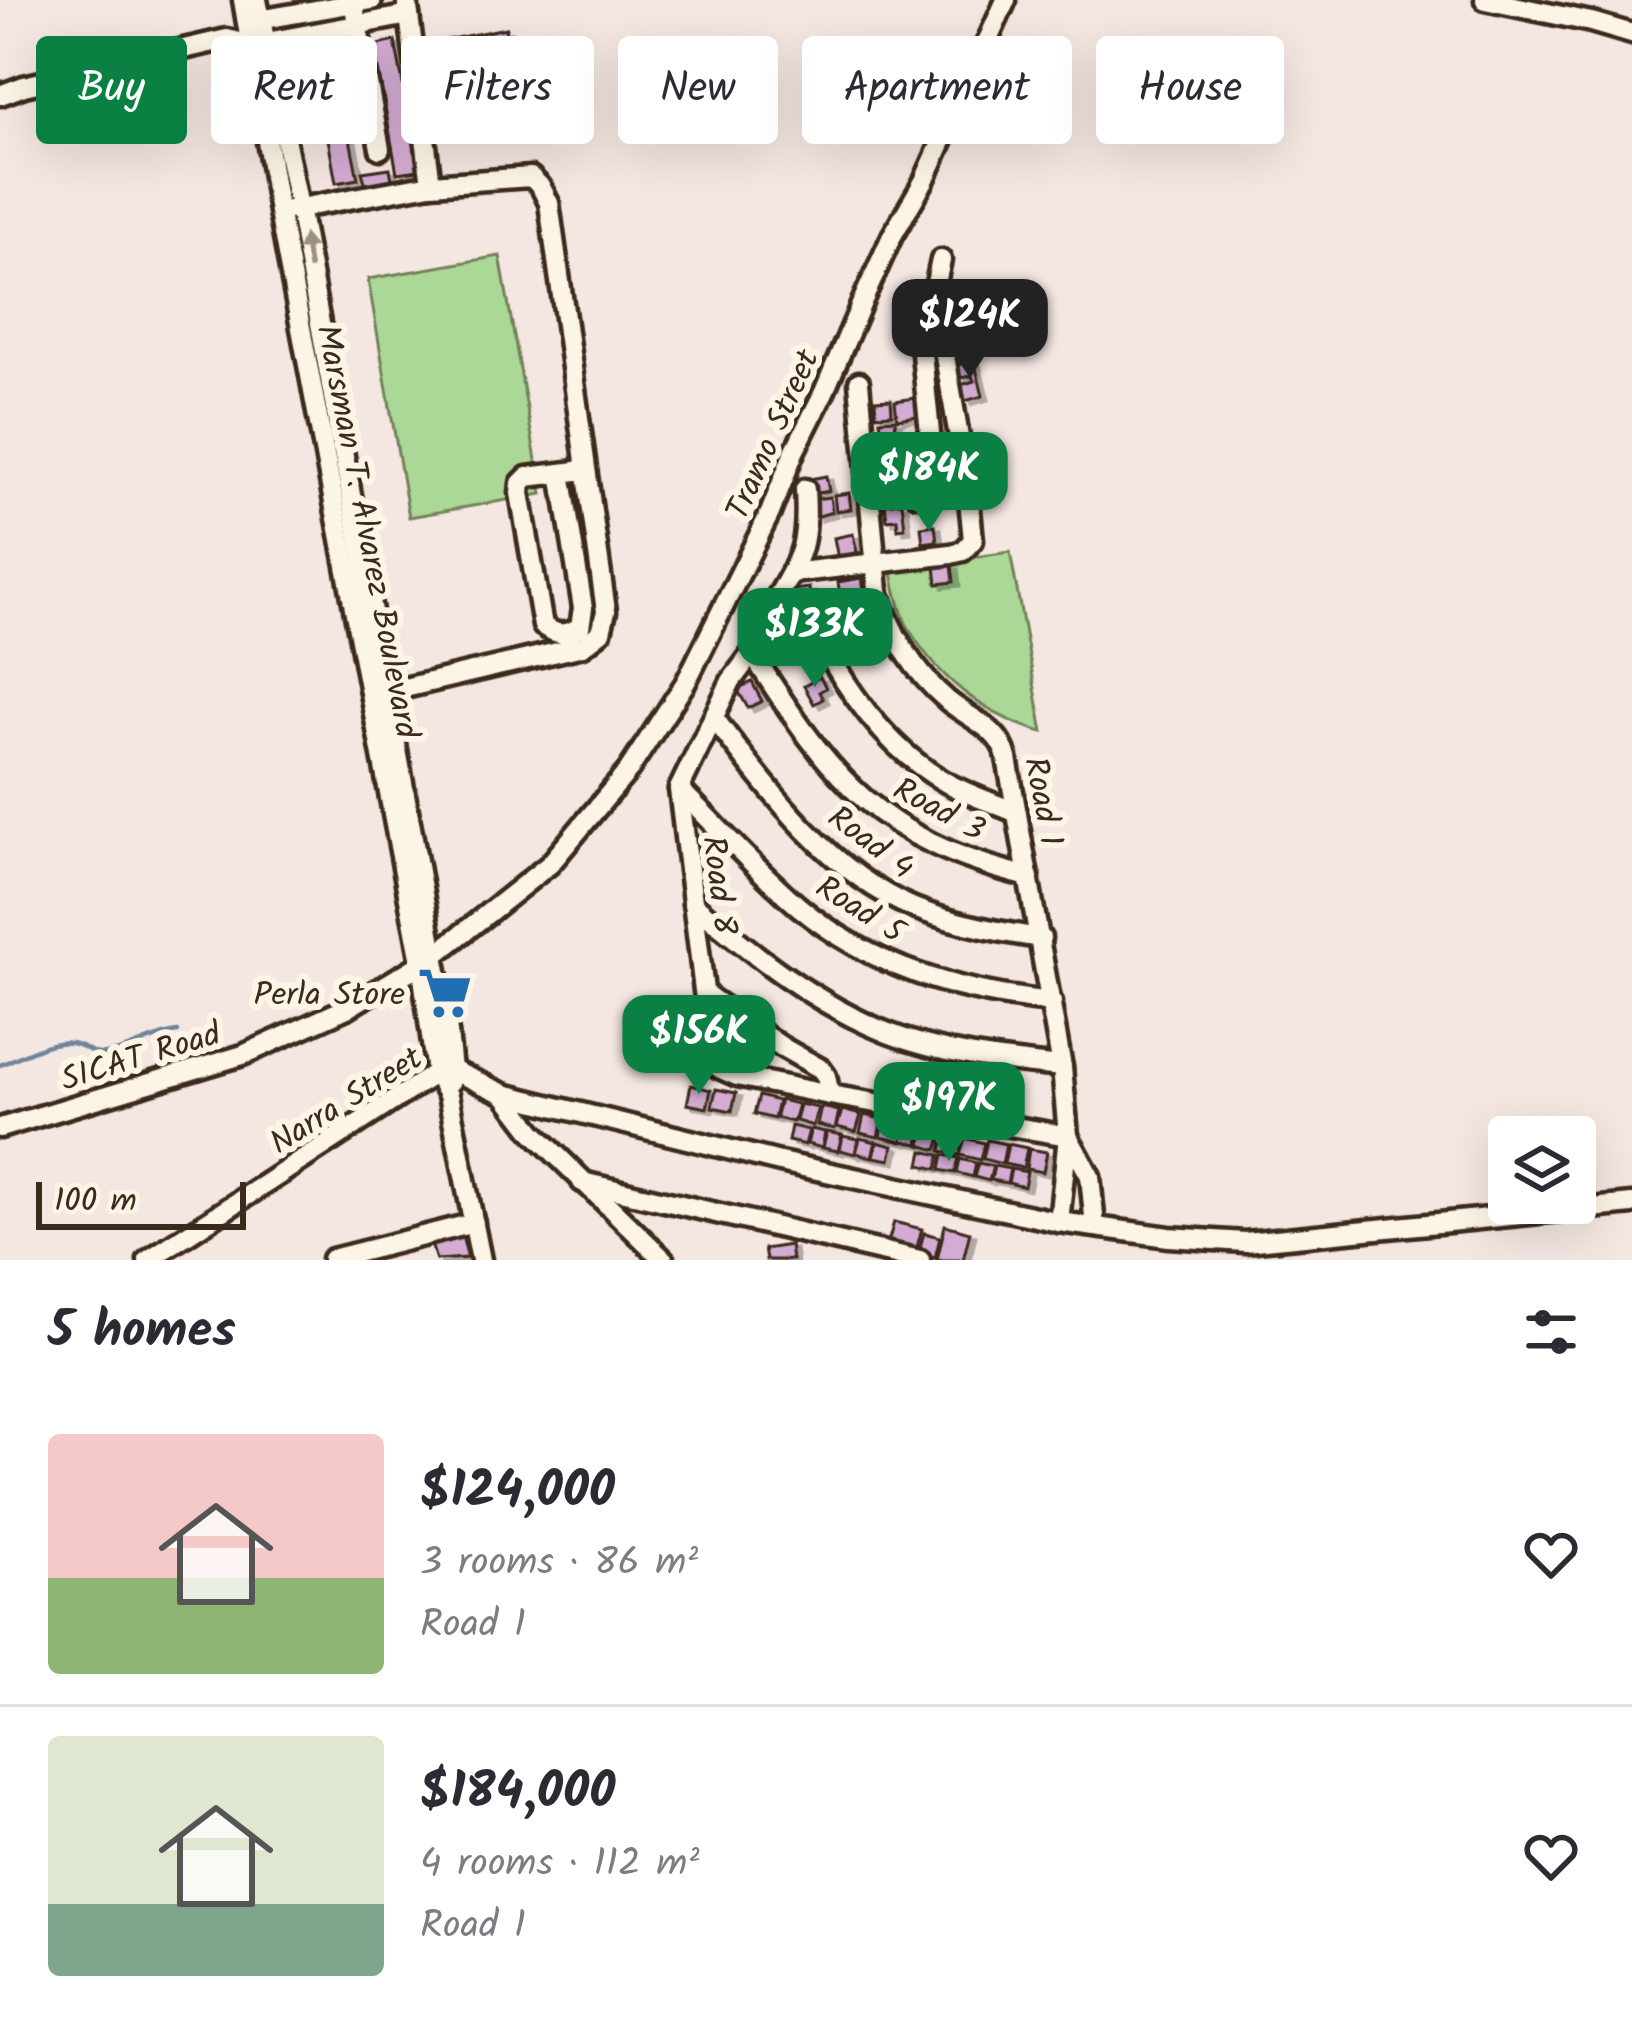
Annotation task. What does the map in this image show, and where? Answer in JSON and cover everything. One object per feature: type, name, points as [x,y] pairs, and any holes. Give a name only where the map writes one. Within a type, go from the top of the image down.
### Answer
[{"type":"street","name":"Marsman T. Alvarez Boulevard","points":[[243,0],[255,14]]},
{"type":"street","name":"Tramo Street","points":[[428,959],[550,864],[628,771],[677,698],[770,513],[892,236],[923,181],[1006,0]]},
{"type":"street","points":[[1484,0],[1632,34]]},
{"type":"street","points":[[230,36],[255,14],[362,2],[357,25],[380,149]]},
{"type":"street","points":[[300,36],[357,25],[408,8],[431,184]]},
{"type":"street","points":[[0,95],[211,43]]},
{"type":"street","name":"Marsman T. Alvarez Boulevard","points":[[270,144],[278,212],[378,694],[474,1223]]},
{"type":"street","name":"Marsman T. Alvarez Boulevard","points":[[283,144],[299,208],[378,694]]},
{"type":"street","points":[[278,212],[431,184],[531,177],[549,203],[606,611],[601,632],[583,646],[378,694]]},
{"type":"street","points":[[792,573],[951,554],[973,540],[936,304],[941,260]]},
{"type":"street","points":[[936,304],[920,334],[926,494],[968,489]]},
{"type":"street","name":"Road 1","points":[[859,382],[878,592],[887,625],[946,699],[1004,743],[1052,1002],[1068,1136]]},
{"type":"street","points":[[561,473],[583,608],[580,627],[556,635],[543,626],[521,484],[527,477],[585,470]]},
{"type":"street","points":[[777,597],[805,543],[805,489]]},
{"type":"street","points":[[679,789],[731,681],[752,652],[776,642],[887,625]]},
{"type":"street","points":[[818,635],[834,667],[889,739],[945,782],[1017,813]]},
{"type":"street","name":"Road 3","points":[[752,652],[820,756],[848,787],[889,820],[958,856],[1029,877]]},
{"type":"street","name":"Road 4","points":[[714,718],[808,831],[887,894],[974,926],[1041,938]]},
{"type":"street","name":"Road 8","points":[[679,789],[711,1047],[719,1068],[830,1095],[1068,1136]]},
{"type":"street","name":"Road 5","points":[[679,789],[797,905],[867,953],[929,980],[1052,1002]]},
{"type":"street","points":[[693,904],[798,986],[888,1033],[972,1057],[1062,1067]]},
{"type":"street","name":"SICAT Road","points":[[0,1128],[242,1055],[349,1007],[428,959]]},
{"type":"street","points":[[705,994],[820,1069],[830,1095]]},
{"type":"street","points":[[444,1072],[504,1094],[758,1157],[1059,1222],[1246,1251],[1632,1204]]},
{"type":"street","name":"Narra Street","points":[[148,1260],[444,1072]]},
{"type":"street","points":[[504,1094],[533,1132],[664,1260]]},
{"type":"street","points":[[1059,1222],[1068,1136]]},
{"type":"street","points":[[1068,1136],[1090,1176],[1095,1226]]},
{"type":"street","points":[[582,1182],[920,1260]]},
{"type":"street","points":[[332,1258],[474,1223],[481,1260]]},
{"type":"green space","points":[[500,256],[542,494],[409,517],[368,279]]},
{"type":"green space","points":[[1010,552],[1043,732],[982,705],[946,677],[906,623],[891,569]]},
{"type":"building","points":[[506,28],[505,36],[466,36]]},
{"type":"building","points":[[395,41],[401,73],[401,144],[414,144],[419,170],[397,173],[377,45]]},
{"type":"building","points":[[329,144],[351,144],[358,179],[336,183]]},
{"type":"building","points":[[390,168],[392,180],[366,185],[362,172]]},
{"type":"building","points":[[974,361],[983,396],[965,401],[961,385],[974,381],[972,376],[960,378],[957,365]]},
{"type":"building","points":[[915,398],[918,416],[897,419],[895,401]]},
{"type":"building","points":[[891,399],[892,414],[876,415],[875,400]]},
{"type":"building","points":[[895,419],[897,440],[876,442],[875,427],[881,426],[880,420]]},
{"type":"building","points":[[988,443],[996,480],[981,483],[978,468],[982,464],[978,465],[974,446]]},
{"type":"building","points":[[826,476],[829,491],[813,494],[810,479]]},
{"type":"building","points":[[849,493],[851,509],[836,511],[834,495]]},
{"type":"building","points":[[830,497],[832,512],[816,517],[814,499]]},
{"type":"building","points":[[902,502],[905,528],[898,529],[897,519],[887,520],[885,504]]},
{"type":"building","points":[[935,525],[937,541],[923,543],[921,527]]},
{"type":"building","points":[[853,534],[857,552],[838,559],[834,538]]},
{"type":"building","points":[[952,565],[954,582],[937,584],[935,567]]},
{"type":"building","points":[[862,578],[864,591],[857,591],[858,599],[841,602],[838,582]]},
{"type":"building","points":[[809,588],[812,607],[797,610],[793,590]]},
{"type":"building","points":[[834,606],[837,621],[822,624],[820,608]]},
{"type":"building","points":[[771,615],[773,628],[751,631],[749,618]]},
{"type":"building","points":[[820,677],[826,688],[819,692],[823,699],[814,704],[804,686]]},
{"type":"building","points":[[752,682],[762,701],[748,708],[737,689]]},
{"type":"building","points":[[691,1085],[711,1090],[707,1108],[687,1104]]},
{"type":"building","points":[[716,1089],[736,1093],[732,1111],[712,1107]]},
{"type":"building","points":[[759,1096],[778,1101],[774,1119],[754,1114]]},
{"type":"building","points":[[780,1100],[798,1104],[793,1122],[775,1118]]},
{"type":"building","points":[[800,1104],[818,1108],[813,1126],[796,1121]]},
{"type":"building","points":[[821,1107],[839,1111],[835,1129],[817,1125]]},
{"type":"building","points":[[842,1110],[861,1115],[856,1132],[837,1127]]},
{"type":"building","points":[[864,1115],[882,1119],[878,1137],[860,1133]]},
{"type":"building","points":[[884,1119],[905,1123],[902,1142],[881,1137]]},
{"type":"building","points":[[906,1122],[922,1125],[918,1144],[902,1141]]},
{"type":"building","points":[[791,1126],[809,1130],[805,1145],[788,1141]]},
{"type":"building","points":[[926,1126],[943,1132],[937,1150],[920,1145]]},
{"type":"building","points":[[811,1129],[825,1132],[822,1148],[807,1144]]},
{"type":"building","points":[[827,1132],[842,1135],[838,1151],[823,1148]]},
{"type":"building","points":[[945,1132],[963,1136],[960,1155],[941,1151]]},
{"type":"building","points":[[843,1136],[858,1139],[855,1154],[840,1150]]},
{"type":"building","points":[[860,1138],[876,1142],[872,1157],[856,1153]]},
{"type":"building","points":[[965,1138],[984,1143],[980,1160],[960,1155]]},
{"type":"building","points":[[987,1140],[1006,1144],[1002,1164],[983,1159]]},
{"type":"building","points":[[877,1142],[893,1146],[890,1160],[874,1157]]},
{"type":"building","points":[[1008,1144],[1027,1148],[1023,1168],[1004,1164]]},
{"type":"building","points":[[1029,1149],[1047,1152],[1043,1172],[1026,1169]]},
{"type":"building","points":[[923,1151],[940,1155],[937,1169],[920,1165]]},
{"type":"building","points":[[943,1155],[959,1158],[955,1173],[940,1170]]},
{"type":"building","points":[[960,1159],[976,1163],[973,1177],[957,1173]]},
{"type":"building","points":[[978,1163],[993,1166],[989,1181],[974,1177]]},
{"type":"building","points":[[994,1166],[1010,1169],[1007,1183],[991,1180]]},
{"type":"building","points":[[1011,1169],[1027,1172],[1024,1187],[1008,1183]]},
{"type":"building","points":[[894,1222],[922,1229],[915,1254],[887,1246]]},
{"type":"building","points":[[945,1225],[970,1232],[963,1260],[937,1260]]},
{"type":"building","points":[[924,1233],[940,1237],[935,1258],[918,1254]]},
{"type":"building","points":[[462,1236],[468,1258],[436,1260],[431,1244]]},
{"type":"building","points":[[790,1245],[792,1260],[766,1260],[764,1249]]},
{"type":"waterway","points":[[0,1065],[54,1044],[71,1043],[106,1054],[178,1032]]},
{"type":"place","name":"Perla Store","points":[[445,993]]}]
